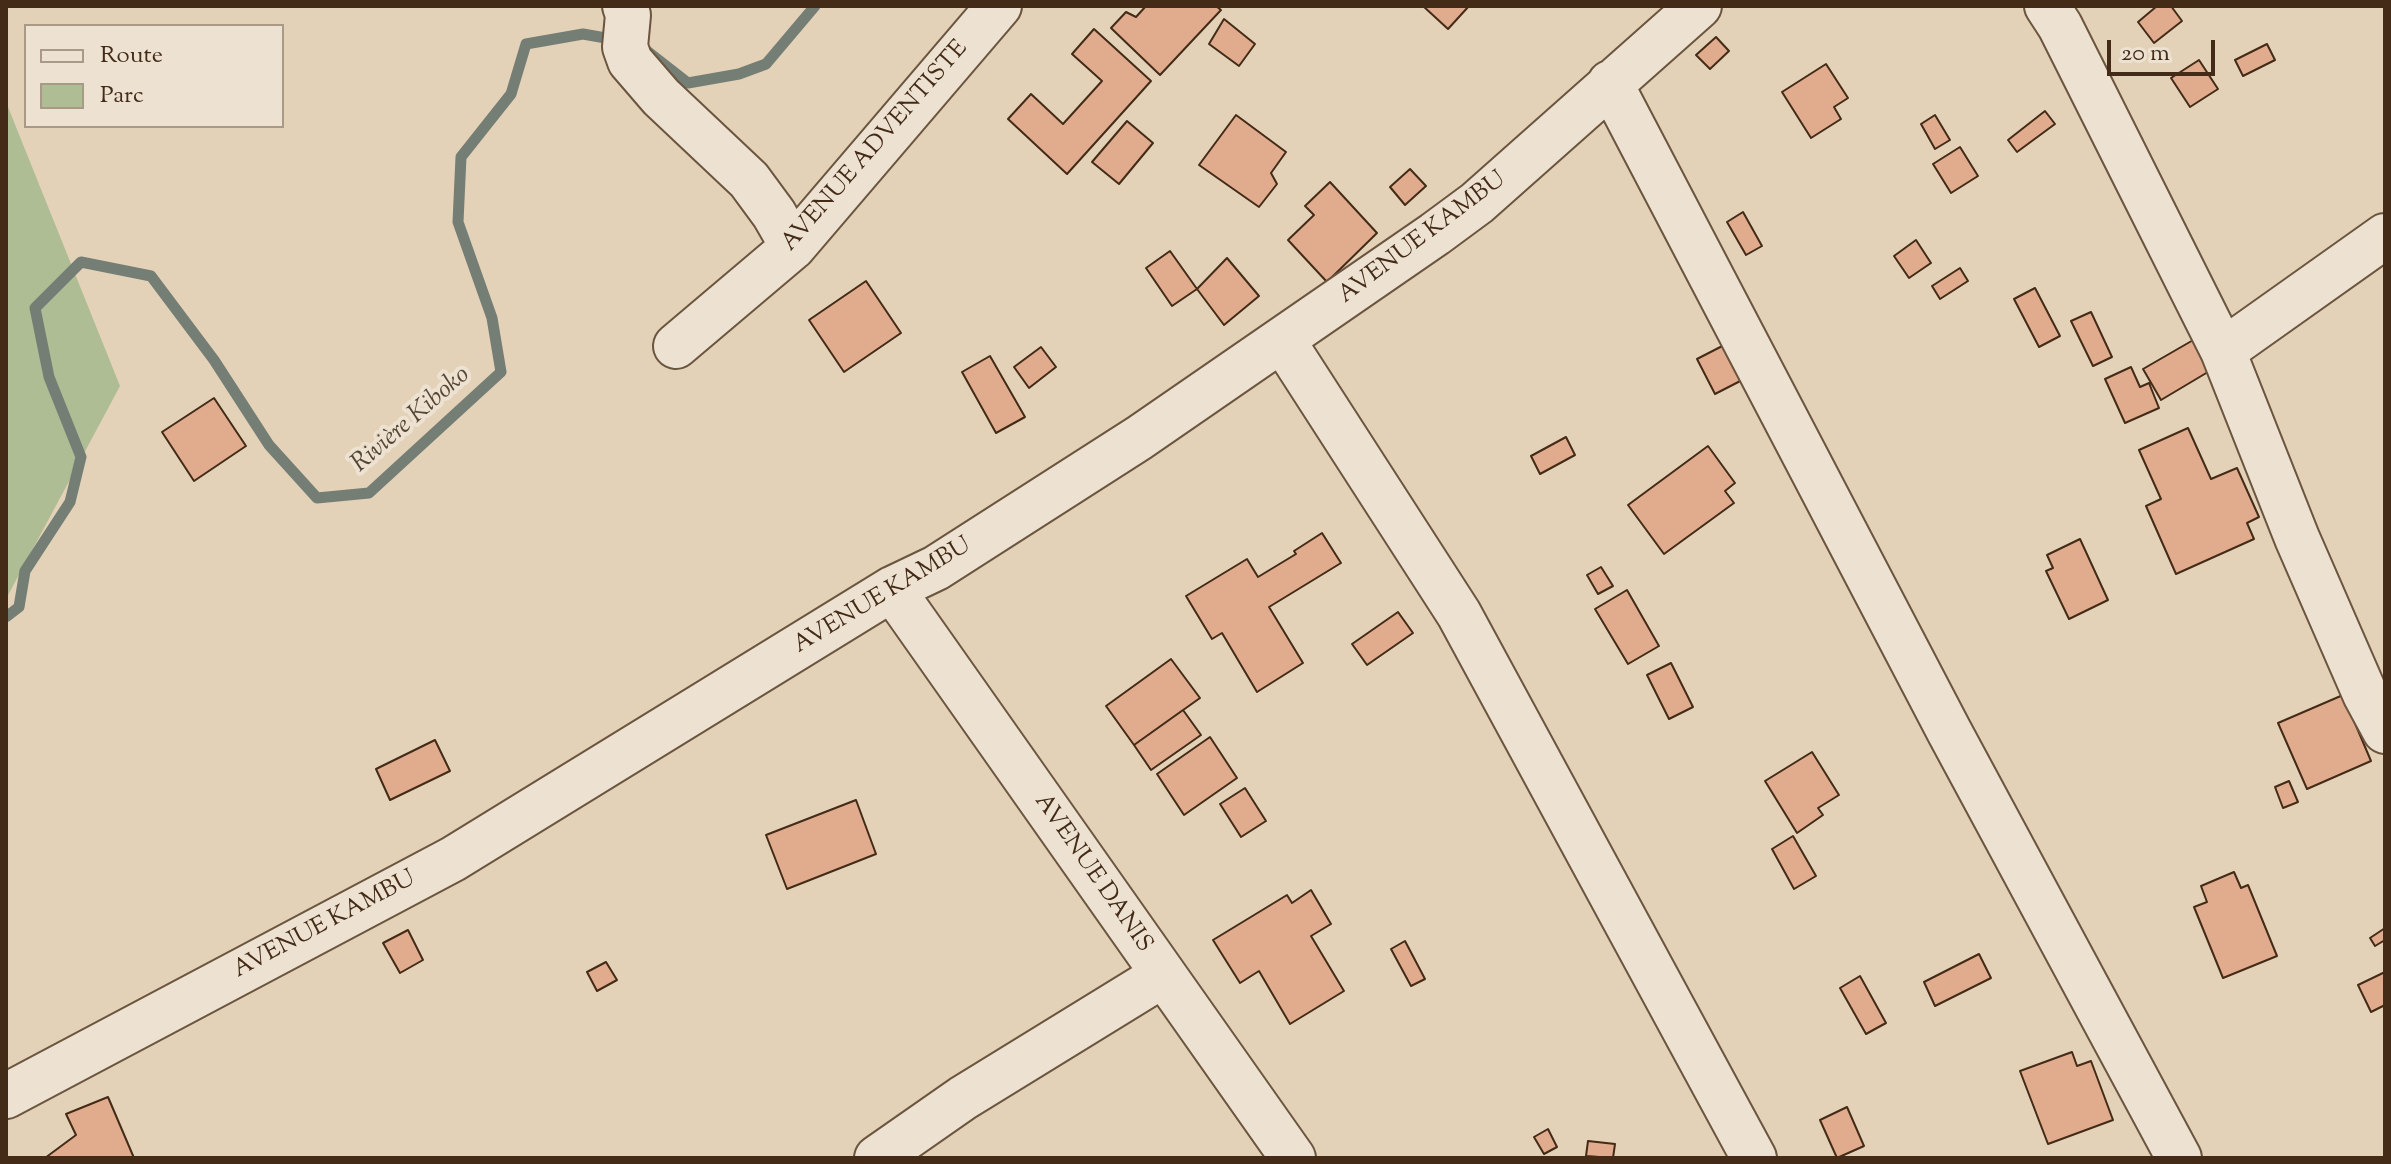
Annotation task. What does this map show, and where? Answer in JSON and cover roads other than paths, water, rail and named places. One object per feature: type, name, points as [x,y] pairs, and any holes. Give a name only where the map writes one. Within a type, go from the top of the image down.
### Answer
[{"type":"street","name":"AVENUE ADVENTISTE","points":[[676,346],[793,247],[999,6]]},
{"type":"street","points":[[2047,6],[2060,26],[2223,351],[2297,538],[2365,694],[2385,731]]},
{"type":"street","name":"AVENUE KAMBU","points":[[6,1096],[453,859],[892,589],[936,568],[997,529],[1283,341],[1477,203],[1610,83],[1670,15]]},
{"type":"street","points":[[625,29],[630,61],[661,97],[749,180],[793,247]]},
{"type":"street","points":[[1610,83],[1949,731],[2179,1158]]},
{"type":"street","points":[[2223,351],[2385,236]]},
{"type":"street","points":[[1283,341],[1459,614],[1754,1158]]},
{"type":"street","name":"AVENUE DANIS","points":[[892,589],[1293,1158]]},
{"type":"street","points":[[877,1158],[963,1098],[1163,975]]},
{"type":"waterway","name":"Rivière Kiboko","points":[[647,51],[688,83],[739,74],[766,64],[815,6]]},
{"type":"waterway","name":"Rivière Kiboko","points":[[6,617],[19,607],[25,571],[70,502],[81,457],[49,377],[35,308],[81,262],[151,276],[214,360],[269,445],[317,498],[369,493],[501,372],[492,318],[458,222],[461,157],[511,94],[526,44],[583,34],[617,40]]}]
